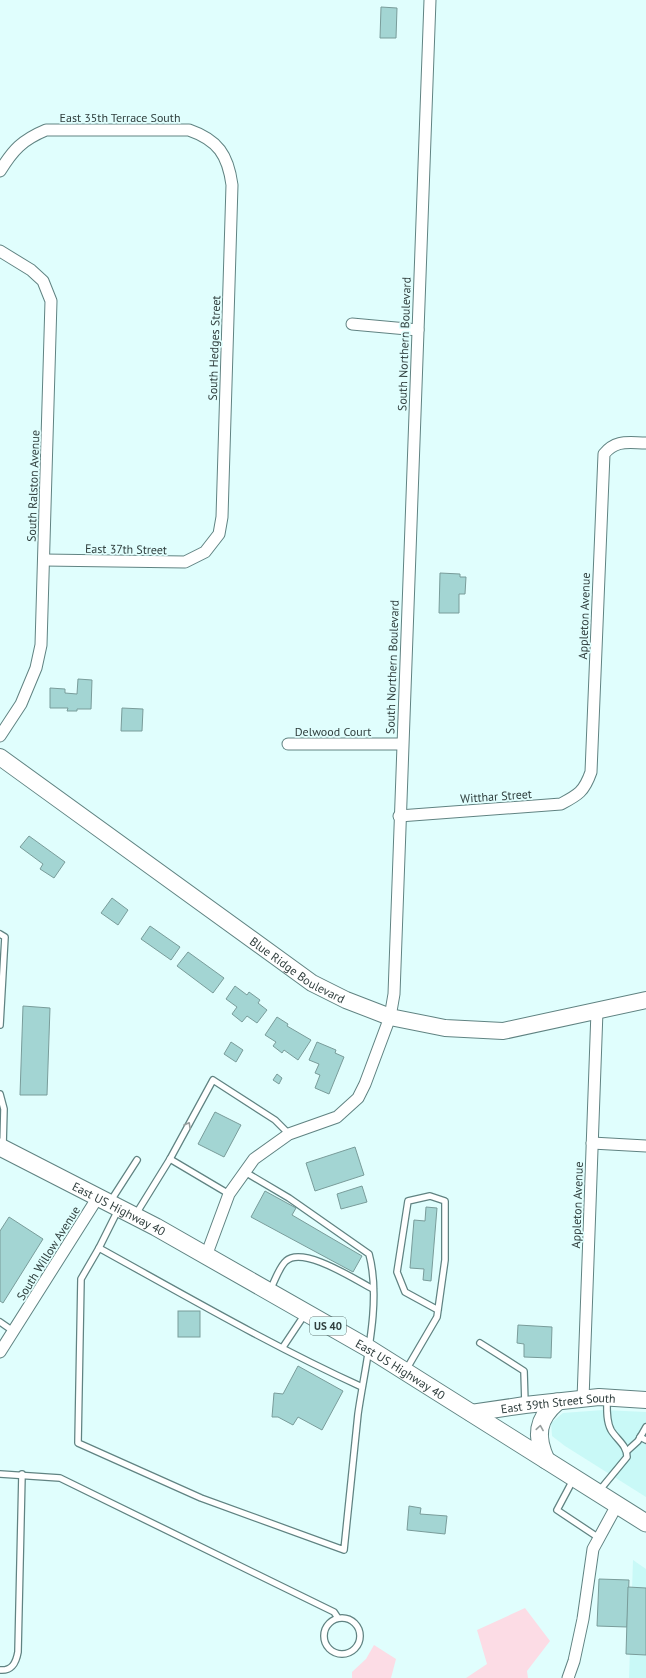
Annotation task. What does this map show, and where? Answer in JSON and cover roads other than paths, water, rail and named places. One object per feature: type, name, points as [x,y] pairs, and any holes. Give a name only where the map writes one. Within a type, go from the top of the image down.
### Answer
[{"type":"main road","name":"East US Highway 40","points":[[1,1147],[135,1216],[368,1348],[646,1523]]},
{"type":"main road","points":[[546,1460],[540,1447],[539,1435],[541,1420],[547,1410],[557,1402]]},
{"type":"street","name":"South Northern Boulevard","points":[[206,1256],[229,1194],[254,1159],[289,1134],[337,1117],[358,1098],[365,1084],[390,1016],[394,994],[430,0]]},
{"type":"street","name":"East 35th Terrace South","points":[[0,172],[12,153],[30,137],[46,130],[189,130],[201,134],[215,144]]},
{"type":"street","name":"South Hedges Street","points":[[205,552],[219,534],[222,517],[232,185],[230,168],[226,157],[215,144]]},
{"type":"street","name":"South Ralston Avenue","points":[[0,251],[32,270],[43,281],[51,301],[41,645],[36,668],[21,704],[0,736]]},
{"type":"street","points":[[352,324],[418,330]]},
{"type":"street","name":"Appleton Avenue","points":[[587,784],[591,772],[604,454],[611,446],[620,443],[646,443]]},
{"type":"street","name":"East 37th Street","points":[[44,560],[185,562],[205,552]]},
{"type":"street","name":"Delwood Court","points":[[288,744],[402,744]]},
{"type":"street","name":"Blue Ridge Boulevard","points":[[0,757],[312,983],[346,1000],[390,1016],[445,1028],[503,1031],[597,1012],[646,1000]]},
{"type":"street","name":"Witthar Street","points":[[400,816],[560,804],[580,793],[587,784]]},
{"type":"street","name":"Appleton Avenue","points":[[583,1399],[597,1012]]},
{"type":"street","points":[[592,1142],[646,1146]]},
{"type":"street","name":"South Willow Avenue","points":[[3,1347],[109,1202]]},
{"type":"street","name":"East 39th Street South","points":[[471,1413],[525,1405],[583,1399],[606,1398],[646,1400]]},
{"type":"street","points":[[568,1678],[574,1661],[583,1619],[593,1549],[617,1505]]},
{"type":"lane","points":[[0,934],[5,937],[0,1024]]},
{"type":"lane","points":[[135,1216],[170,1159],[213,1080],[275,1120],[289,1134]]},
{"type":"lane","points":[[0,1094],[4,1109],[1,1147]]},
{"type":"lane","points":[[170,1159],[229,1194]]},
{"type":"lane","points":[[137,1160],[109,1202],[99,1248],[81,1279],[78,1443],[201,1498],[344,1550],[362,1387],[368,1348],[373,1289],[373,1268],[369,1254],[289,1198],[245,1172]]},
{"type":"lane","points":[[405,1372],[436,1317],[438,1310],[446,1260],[445,1201],[430,1196],[408,1201],[396,1272],[405,1292],[438,1310]]},
{"type":"lane","points":[[99,1248],[227,1319],[362,1387]]},
{"type":"lane","points":[[269,1292],[286,1261],[291,1258],[303,1256],[317,1260],[373,1289]]},
{"type":"lane","points":[[283,1347],[306,1313]]},
{"type":"lane","points":[[0,1322],[13,1332]]},
{"type":"lane","points":[[480,1343],[524,1371],[525,1405]]},
{"type":"lane","points":[[598,1493],[627,1457],[627,1451],[610,1426],[606,1398]]},
{"type":"lane","points":[[627,1451],[643,1439],[646,1427]]},
{"type":"lane","points":[[0,1474],[22,1474],[60,1478],[334,1612],[338,1618]]},
{"type":"lane","points":[[0,1670],[11,1668],[16,1662],[18,1652],[22,1474]]},
{"type":"lane","points":[[574,1478],[557,1510],[599,1538]]},
{"type":"lane","points":[[338,1618],[346,1618],[352,1621],[360,1632],[358,1646],[346,1654],[332,1652],[324,1640],[324,1633],[327,1626],[338,1618]]}]
